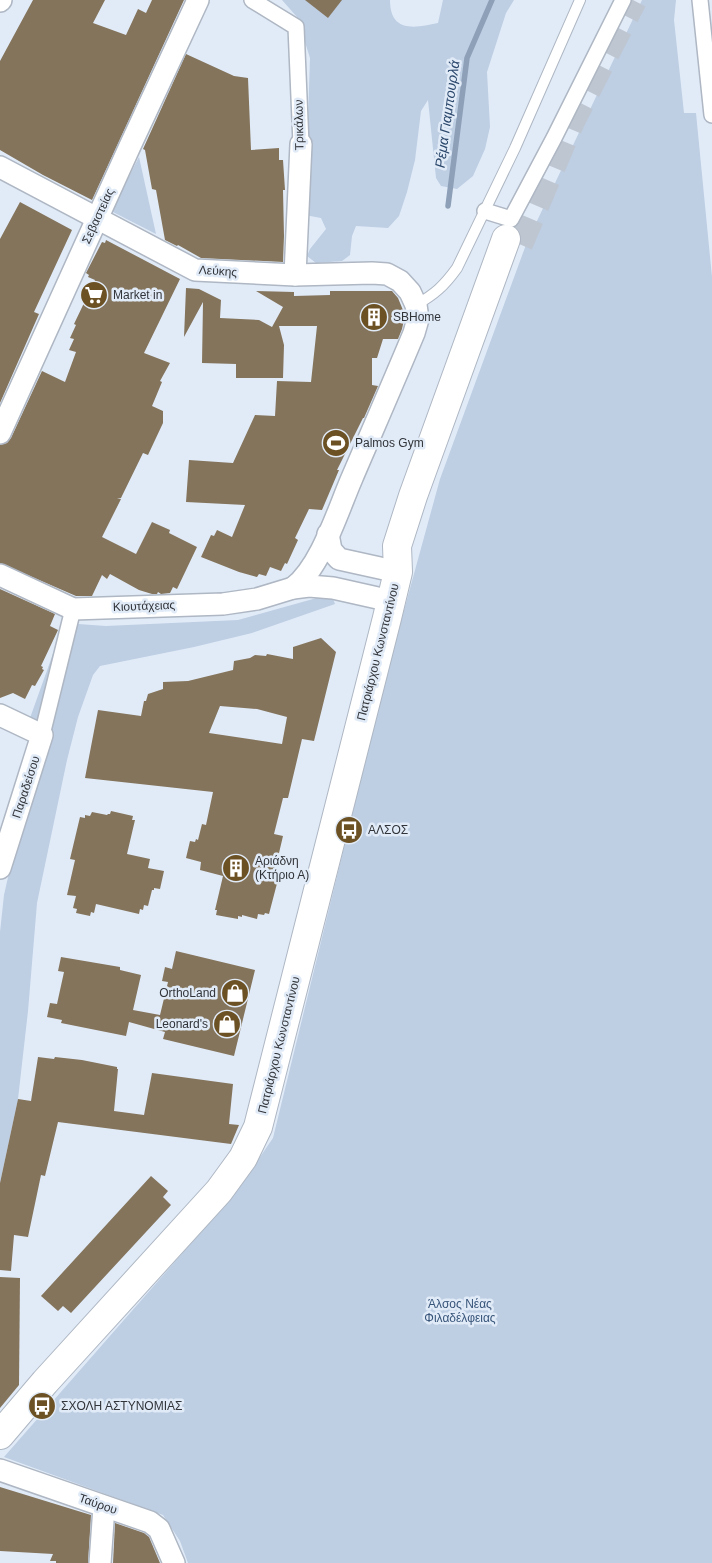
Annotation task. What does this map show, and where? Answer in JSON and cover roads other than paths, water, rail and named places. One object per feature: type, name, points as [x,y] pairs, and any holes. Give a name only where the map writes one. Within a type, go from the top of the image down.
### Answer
[{"type":"main road","name":"Πατριάρχου Κωνσταντίνου","points":[[0,1435],[45,1382],[219,1191],[235,1171],[252,1142],[263,1110],[398,572],[412,550],[513,242]]},
{"type":"street","name":"Σεβαστείας","points":[[0,433],[198,0]]},
{"type":"street","name":"Τρικάλων","points":[[252,0],[296,27],[301,144],[295,275]]},
{"type":"street","points":[[485,211],[511,219],[623,0]]},
{"type":"street","points":[[700,0],[712,115]]},
{"type":"street","name":"Λεύκης","points":[[0,167],[195,270],[295,275],[387,274],[400,281],[410,292],[416,305]]},
{"type":"street","name":"Κιουτάχειας","points":[[293,588],[311,570],[328,534],[414,333],[418,319],[416,305]]},
{"type":"street","points":[[328,534],[331,550],[340,559],[398,572]]},
{"type":"street","points":[[333,588],[340,559]]},
{"type":"street","name":"Κιουτάχειας","points":[[0,575],[73,609],[223,604],[257,599],[293,588],[309,586],[333,588],[391,601]]},
{"type":"street","points":[[0,715],[42,735],[73,609]]},
{"type":"street","name":"Παραδείσου","points":[[0,868],[42,735]]},
{"type":"street","name":"Ταύρου","points":[[0,1470],[150,1522],[159,1529],[174,1563]]},
{"type":"street","points":[[100,1563],[104,1506]]},
{"type":"lane","points":[[416,305],[436,293],[457,268],[516,148],[580,0]]},
{"type":"waterway","name":"Ρέμα Γιαμπουρλά","points":[[448,206],[467,58],[492,0]]},
{"type":"tunnel","points":[[519,244],[571,121],[633,0]]},
{"type":"place","name":"Market in","points":[[94,295]]},
{"type":"place","name":"SBHome","points":[[374,317]]},
{"type":"place","name":"Palmos Gym","points":[[336,443]]},
{"type":"place","name":"ΑΛΣΟΣ","points":[[349,830]]},
{"type":"place","name":"Αριάδνη (Κτήριο Α)","points":[[236,868]]},
{"type":"place","name":"OrthoLand","points":[[235,993]]},
{"type":"place","name":"Leonard's","points":[[227,1024]]},
{"type":"place","name":"ΣΧΟΛΗ ΑΣΤΥΝΟΜΙΑΣ","points":[[42,1406]]},
{"type":"park label","name":"Άλσος Νέας Φιλαδέλφειας","points":[[460,1311]]}]
